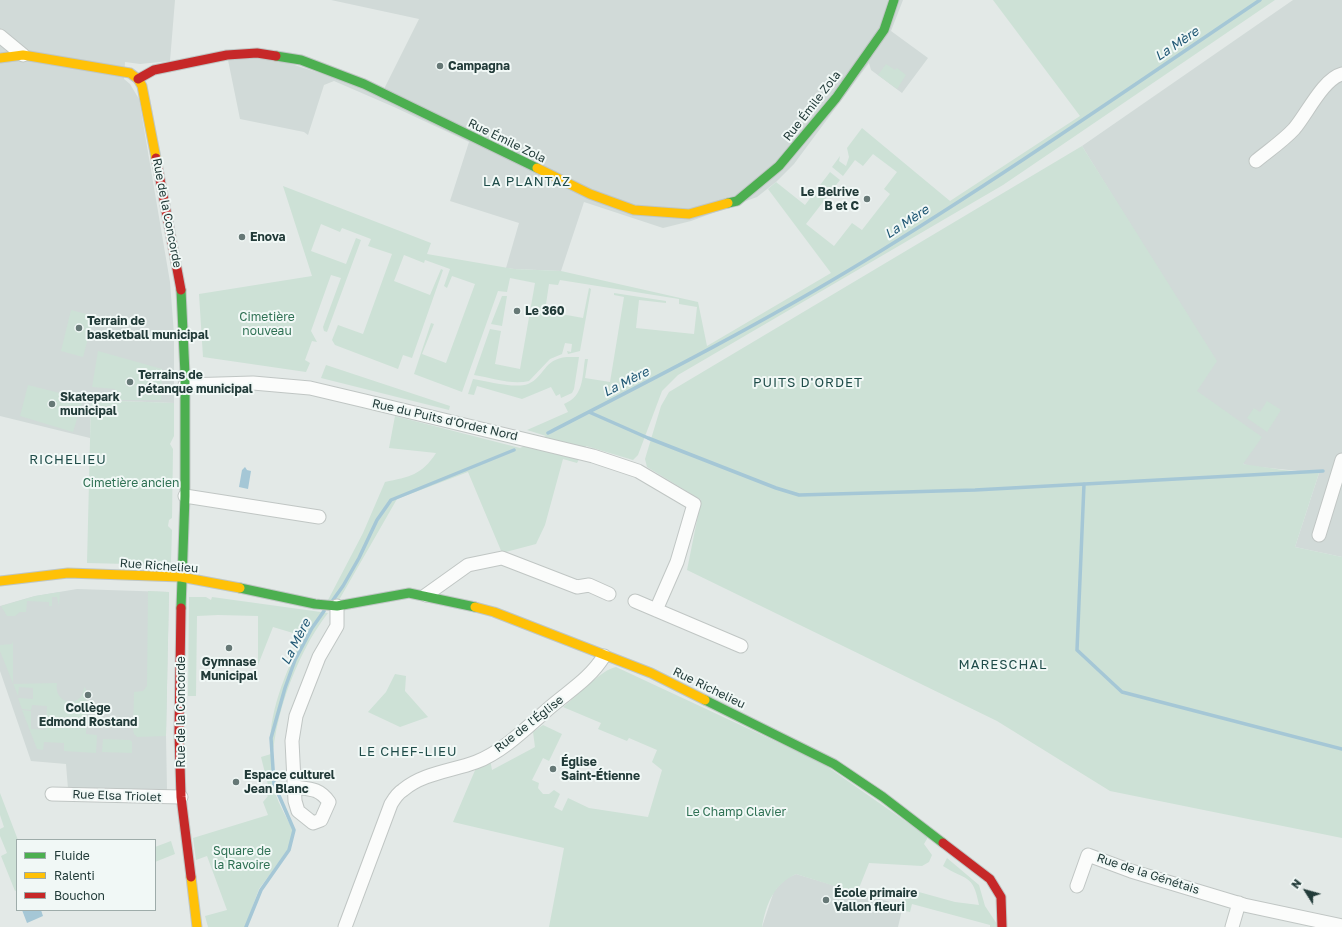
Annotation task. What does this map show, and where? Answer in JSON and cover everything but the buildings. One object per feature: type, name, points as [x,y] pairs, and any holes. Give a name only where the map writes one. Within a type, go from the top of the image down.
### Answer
[{"type":"street","name":"Rue Émile Zola","points":[[138,78],[154,70],[227,55],[257,53],[301,60],[364,84],[590,194],[634,210],[689,214],[737,201],[780,166],[836,98],[884,30],[894,0]]},
{"type":"street","points":[[0,36],[23,55]]},
{"type":"street","points":[[0,58],[23,55],[130,73],[138,78]]},
{"type":"street","points":[[1256,161],[1293,129],[1317,97],[1336,76],[1342,74]]},
{"type":"street","name":"Rue de la Concorde","points":[[138,78],[145,99],[181,283],[185,385],[185,496],[181,577],[179,732],[181,797],[197,927]]},
{"type":"street","name":"Rue du Puits d'Ordet Nord","points":[[185,385],[253,383],[310,388],[593,456],[638,471],[694,504],[677,562],[656,610]]},
{"type":"street","points":[[1319,535],[1342,460]]},
{"type":"street","points":[[185,496],[319,517]]},
{"type":"street","points":[[426,595],[468,565],[502,558],[577,587],[588,585],[609,594]]},
{"type":"street","name":"Rue Richelieu","points":[[0,580],[68,573],[181,577],[208,581],[315,604],[336,606],[409,593],[426,595],[494,612],[651,673],[834,764],[859,780],[990,879],[1001,897],[1002,927]]},
{"type":"street","points":[[635,601],[741,646]]},
{"type":"street","points":[[294,787],[292,741],[296,716],[319,657],[336,626],[336,606]]},
{"type":"street","name":"Rue de l'Église","points":[[345,927],[391,804],[402,790],[424,778],[476,762],[488,756],[516,737],[571,692],[596,668],[604,656]]},
{"type":"street","name":"Rue Elsa Triolet","points":[[52,794],[181,797]]},
{"type":"street","name":"Rue de la Génétais","points":[[1077,886],[1088,855],[1132,871],[1239,903],[1342,926]]},
{"type":"street","points":[[1232,927],[1239,903]]},
{"type":"shaded area","points":[[0,0],[175,0],[170,61],[140,64],[125,62],[124,79],[130,84],[139,99],[170,282],[174,334],[174,403],[91,400],[90,438],[0,416]]},
{"type":"shaded area","points":[[331,0],[903,0],[891,31],[928,58],[902,93],[871,70],[869,63],[794,164],[776,182],[757,197],[691,221],[663,228],[584,202],[561,271],[514,269],[506,268],[519,223],[450,201],[469,142],[334,81],[324,85],[308,135],[304,132],[240,119],[227,55],[257,53],[382,93],[419,19]]},
{"type":"shaded area","points":[[1293,0],[1342,0],[1342,557],[1295,547],[1319,473],[1249,466],[1226,457],[1202,439],[1131,226],[1082,146]]},
{"type":"shaded area","name":"Collège Edmond Rostand","points":[[77,589],[169,592],[166,735],[167,790],[68,789],[66,764],[31,761],[0,671],[0,606],[35,596]]},
{"type":"shaded area","name":"École primaire Vallon fleuri","points":[[796,874],[903,906],[898,927],[762,927],[774,891],[785,879]]},
{"type":"green space","name":"Cimetière nouveau","points":[[993,0],[1275,0],[1003,185],[678,375],[662,391],[638,455],[633,460],[586,446],[577,463],[563,459],[545,525],[536,544],[502,553],[468,472],[397,499],[339,600],[328,600],[363,533],[385,482],[420,471],[436,453],[389,448],[395,416],[520,448],[546,436],[527,430],[568,412],[564,404],[571,401],[579,391],[585,359],[588,359],[585,378],[610,382],[624,297],[614,295],[614,293],[666,301],[666,303],[639,300],[636,328],[694,334],[697,307],[679,304],[679,299],[560,280],[558,285],[549,284],[545,311],[583,318],[589,288],[591,289],[580,351],[568,354],[567,351],[571,352],[572,344],[565,343],[562,354],[550,359],[529,381],[509,382],[474,375],[490,329],[501,331],[495,364],[520,369],[535,283],[510,278],[507,292],[498,291],[462,392],[414,374],[431,323],[434,324],[422,354],[446,363],[475,284],[452,276],[447,288],[444,286],[450,269],[425,260],[424,263],[404,255],[394,281],[430,295],[441,269],[443,270],[412,358],[403,355],[398,369],[335,345],[332,340],[338,325],[363,334],[392,254],[368,246],[371,239],[342,228],[340,232],[321,224],[311,251],[346,264],[356,238],[361,240],[327,332],[324,331],[323,327],[341,278],[331,275],[311,331],[317,342],[312,341],[305,360],[310,363],[306,372],[203,357],[199,294],[312,276],[283,186],[431,243],[427,254],[514,269],[561,271],[698,302],[707,346],[831,273],[768,189],[776,182],[805,205],[830,172],[840,180],[806,224],[834,246],[852,223],[862,230],[890,194],[884,189],[897,172],[873,154],[863,166],[855,160],[843,176],[832,167],[840,156],[839,161],[846,166],[849,157],[847,148],[862,128],[950,201],[1080,116]]},
{"type":"green space","points":[[886,64],[895,70],[897,68],[906,75],[897,89],[878,75]]},
{"type":"green space","points":[[1082,146],[1217,361],[1197,391],[1262,437],[1243,464],[1283,470],[1319,473],[1295,547],[1342,557],[1342,838],[1110,791],[997,721],[687,570],[701,500],[647,467],[645,459],[661,406],[669,392]]},
{"type":"green space","points":[[502,296],[507,296],[502,326],[491,324]]},
{"type":"green space","name":"Terrain de basketball municipal","points":[[71,310],[94,316],[83,357],[61,351]]},
{"type":"green space","points":[[98,351],[162,369],[161,400],[115,400],[115,389],[92,387]]},
{"type":"green space","points":[[579,357],[574,389],[572,393],[561,398],[560,394],[556,396],[551,387],[522,399],[477,386],[474,395],[468,394],[473,379],[516,386],[528,384],[534,381],[553,361],[559,358]]},
{"type":"green space","points":[[326,365],[450,406],[449,410],[321,378]]},
{"type":"green space","name":"Skatepark municipal","points":[[28,385],[83,399],[73,432],[20,416]]},
{"type":"green space","name":"Cimetière ancien","points":[[91,400],[174,403],[174,436],[170,444],[173,449],[172,518],[169,520],[168,526],[172,530],[171,562],[167,565],[87,563]]},
{"type":"green space","points":[[1267,401],[1281,410],[1267,432],[1247,418],[1254,408],[1260,412]]},
{"type":"green space","points":[[148,591],[169,592],[166,736],[137,737],[134,734],[133,729],[134,692],[143,691],[147,686]]},
{"type":"green space","points":[[60,592],[59,606],[57,597],[52,597],[52,606],[49,606],[49,602],[27,601],[26,612],[20,612],[15,616],[7,616],[1,606],[35,596]]},
{"type":"green space","name":"Square de la Ravoire","points":[[189,597],[206,597],[211,600],[212,597],[328,613],[305,649],[295,671],[279,717],[275,740],[272,762],[274,789],[281,807],[293,830],[288,850],[259,889],[245,927],[208,927],[205,916],[227,910],[207,856],[196,860],[193,838],[268,815],[263,802],[268,796],[263,791],[269,789],[261,757],[271,754],[270,739],[272,724],[279,694],[303,636],[273,627],[258,665],[258,616],[197,616],[196,696],[188,696]]},
{"type":"green space","points":[[13,641],[13,684],[0,651],[0,645],[12,644]]},
{"type":"green space","name":"Le Champ Clavier","points":[[616,667],[822,763],[928,837],[924,844],[932,855],[929,862],[922,866],[869,863],[857,893],[796,874],[782,883],[772,896],[766,910],[762,927],[549,927],[564,848],[453,822],[476,768],[490,759],[492,770],[535,747],[533,732],[543,725],[562,734],[549,761],[543,758],[532,780],[539,783],[538,788],[543,794],[549,794],[554,790],[560,794],[554,807],[562,811],[568,798],[589,808],[648,817],[662,770],[652,762],[657,750],[629,738],[627,741],[598,729],[601,723],[563,707],[597,678],[610,669]]},
{"type":"green space","points":[[395,674],[406,676],[405,691],[428,717],[400,727],[368,712],[386,692]]},
{"type":"green space","points":[[57,683],[59,696],[69,702],[79,699],[84,687],[86,689],[86,734],[97,735],[96,753],[64,751],[64,743],[44,742],[43,750],[37,749],[22,710],[31,711],[31,729],[46,730],[47,706],[32,705],[31,710],[22,709],[18,698],[33,699],[33,688],[19,687],[18,696],[13,684]]},
{"type":"green space","points":[[103,739],[130,740],[132,742],[132,753],[102,752]]},
{"type":"green space","points":[[0,793],[18,839],[16,839],[15,891],[1,856],[7,853],[0,836],[0,829],[4,827],[0,815]]},
{"type":"green space","points":[[171,841],[175,854],[156,862],[156,847]]},
{"type":"green space","points":[[947,858],[979,885],[985,906],[999,927],[990,927],[990,925],[912,904],[910,912],[902,910],[908,889],[955,902],[979,905],[977,895],[971,883],[963,876],[943,866]]},
{"type":"water","points":[[245,467],[247,470],[251,471],[248,489],[239,487],[242,470]]},
{"type":"water","points":[[22,911],[41,911],[43,916],[27,923]]},
{"type":"waterway","name":"La Mère","points":[[548,433],[745,330],[823,286],[912,232],[1012,167],[1260,0]]},
{"type":"waterway","points":[[589,412],[648,438],[776,488],[799,495],[975,490],[1323,471]]},
{"type":"waterway","name":"La Mère","points":[[333,600],[359,558],[377,520],[391,500],[514,450]]},
{"type":"waterway","points":[[1084,484],[1077,650],[1122,692],[1342,749]]},
{"type":"waterway","name":"La Mère","points":[[246,927],[261,890],[289,850],[294,830],[274,784],[271,738],[285,688],[295,660],[312,628],[324,611]]},
{"type":"traffic: fast","points":[[728,203],[737,201],[779,166],[836,98],[884,30],[894,0]]},
{"type":"traffic: fast","points":[[276,56],[301,60],[364,84],[537,168]]},
{"type":"traffic: fast","points":[[181,290],[185,374],[185,496],[181,608]]},
{"type":"traffic: fast","points":[[240,588],[315,604],[337,606],[409,593],[475,607]]},
{"type":"traffic: fast","points":[[705,700],[834,764],[883,797],[943,843]]},
{"type":"traffic: slow","points":[[0,58],[23,55],[130,73],[138,79],[142,86],[156,158]]},
{"type":"traffic: slow","points":[[537,168],[590,194],[634,210],[689,214],[728,203]]},
{"type":"traffic: slow","points":[[0,581],[68,573],[181,577],[240,588]]},
{"type":"traffic: slow","points":[[475,607],[494,612],[651,673],[705,700]]},
{"type":"traffic: slow","points":[[191,877],[197,927]]},
{"type":"traffic: jam","points":[[138,79],[154,70],[227,55],[257,53],[276,56]]},
{"type":"traffic: jam","points":[[156,158],[181,290]]},
{"type":"traffic: jam","points":[[181,608],[179,732],[181,797],[191,877]]},
{"type":"traffic: jam","points":[[943,843],[990,879],[1001,897],[1002,927]]},
{"type":"place","name":"Campagna","points":[[440,66]]},
{"type":"place","name":"Le Belrive B et C","points":[[867,199]]},
{"type":"place","name":"Enova","points":[[242,237]]},
{"type":"place","name":"Le 360","points":[[517,311]]},
{"type":"place","name":"Terrain de basketball municipal","points":[[79,328]]},
{"type":"place","name":"Terrains de pétanque municipal","points":[[130,382]]},
{"type":"place","name":"Skatepark municipal","points":[[52,404]]},
{"type":"place","name":"Gymnase Municipal","points":[[229,648]]},
{"type":"place","name":"Collège Edmond Rostand","points":[[88,695]]},
{"type":"place","name":"Église Saint-Étienne","points":[[553,769]]},
{"type":"place","name":"Espace culturel Jean Blanc","points":[[236,782]]},
{"type":"place","name":"École primaire Vallon fleuri","points":[[826,900]]},
{"type":"district","name":"LA PLANTAZ","points":[[527,182]]},
{"type":"district","name":"PUITS D'ORDET","points":[[808,383]]},
{"type":"district","name":"RICHELIEU","points":[[68,460]]},
{"type":"district","name":"MARESCHAL","points":[[1003,665]]},
{"type":"district","name":"LE CHEF-LIEU","points":[[408,752]]}]
